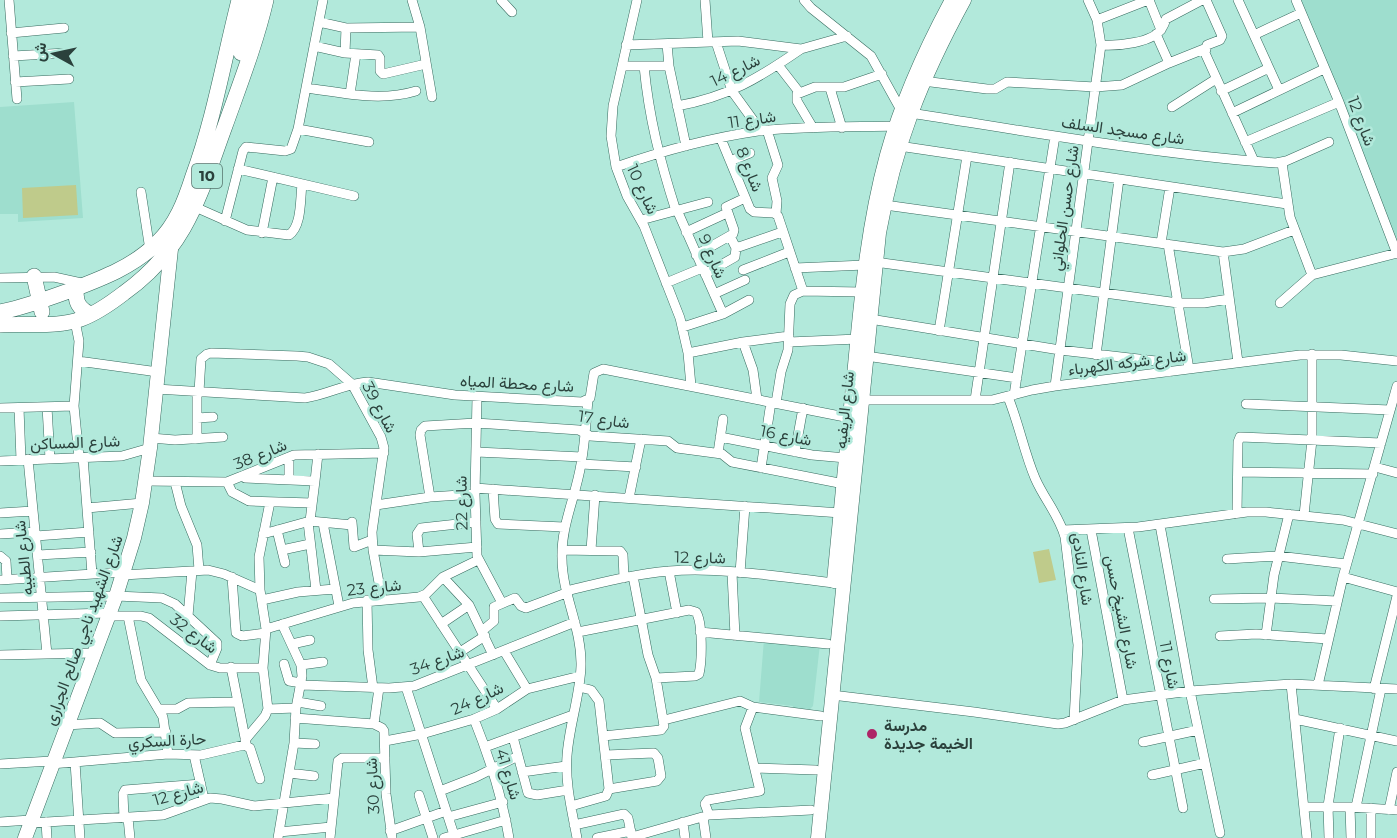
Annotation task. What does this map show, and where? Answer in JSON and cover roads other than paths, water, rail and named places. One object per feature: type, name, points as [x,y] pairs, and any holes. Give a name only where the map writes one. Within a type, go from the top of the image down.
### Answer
[{"type":"main road","points":[[230,0],[232,27]]},
{"type":"main road","name":"10","points":[[0,312],[40,302],[120,269],[150,250],[172,225],[187,195],[212,116],[239,0]]},
{"type":"main road","points":[[240,86],[240,61],[253,0]]},
{"type":"main road","name":"10","points":[[0,325],[59,324],[75,321],[91,314],[117,299],[141,280],[171,249],[195,207],[240,86],[266,0]]},
{"type":"main road","points":[[34,276],[43,313],[42,324]]},
{"type":"main road","points":[[83,286],[77,302],[82,310],[91,314]]},
{"type":"street","points":[[9,0],[16,99]]},
{"type":"street","points":[[225,221],[246,147],[290,151],[298,129],[307,88],[323,0]]},
{"type":"street","points":[[412,0],[420,27],[432,97]]},
{"type":"street","points":[[501,0],[512,12]]},
{"type":"street","name":"شارع 10","points":[[637,0],[611,121],[612,144],[616,167],[627,196],[641,220],[682,327],[688,353],[691,386]]},
{"type":"street","points":[[705,0],[712,42],[732,91],[764,131],[778,165],[772,178],[777,201],[776,214],[803,291]]},
{"type":"street","points":[[804,0],[810,8],[871,56],[906,111]]},
{"type":"street","name":"شارع الريفيه","points":[[808,838],[832,695],[858,402],[870,319],[870,264],[880,180],[896,126],[923,81],[946,23],[952,0]]},
{"type":"street","name":"شارع الريفيه","points":[[818,838],[815,805],[816,771],[850,418],[858,402],[858,339],[862,292],[899,146],[914,76],[946,23],[964,0]]},
{"type":"street","name":"شارع حسن الحلواني","points":[[1055,386],[1101,45],[1097,20],[1088,0]]},
{"type":"street","points":[[1178,0],[1183,9]]},
{"type":"street","points":[[923,81],[987,89],[995,89],[1007,82],[1095,87],[1128,83],[1204,49],[1207,45],[1220,40],[1222,36],[1204,0],[1166,19],[1159,32],[1130,44],[1101,45]]},
{"type":"street","points":[[1238,0],[1280,90]]},
{"type":"street","name":"شارع 12","points":[[1296,0],[1339,102],[1397,254]]},
{"type":"street","points":[[1097,20],[1145,1],[1159,32],[1169,63]]},
{"type":"street","points":[[1254,35],[1301,13]]},
{"type":"street","points":[[319,22],[346,28],[420,27]]},
{"type":"street","points":[[11,33],[64,28]]},
{"type":"street","points":[[345,53],[346,28]]},
{"type":"street","points":[[626,45],[749,42],[801,49],[847,36]]},
{"type":"street","points":[[667,44],[669,66],[686,146]]},
{"type":"street","points":[[314,46],[345,53],[378,56],[380,71],[383,74],[426,64]]},
{"type":"street","name":"شارع 14","points":[[677,106],[732,91],[801,49]]},
{"type":"street","points":[[1204,49],[1254,161]]},
{"type":"street","points":[[13,56],[66,53]]},
{"type":"street","points":[[350,94],[356,54]]},
{"type":"street","points":[[778,65],[799,92]]},
{"type":"street","points":[[622,66],[669,66]]},
{"type":"street","name":"شارع 9","points":[[644,66],[658,153],[677,210],[723,314]]},
{"type":"street","points":[[1221,91],[1269,68]]},
{"type":"street","points":[[1232,113],[1324,69]]},
{"type":"street","points":[[813,128],[796,99],[799,92],[815,87],[844,87],[882,74]]},
{"type":"street","points":[[15,82],[69,79]]},
{"type":"street","points":[[1172,107],[1216,79]]},
{"type":"street","points":[[307,88],[380,97],[416,91]]},
{"type":"street","points":[[830,88],[842,128]]},
{"type":"street","points":[[1245,142],[1339,102]]},
{"type":"street","name":"شارع مسجد السلف","points":[[906,111],[1055,136],[1254,161],[1282,163],[1329,142]]},
{"type":"street","name":"شارع 11","points":[[616,167],[686,146],[764,131],[896,126]]},
{"type":"street","points":[[298,129],[369,142]]},
{"type":"street","points":[[1011,396],[1023,344],[1055,136]]},
{"type":"street","name":"شارع 8","points":[[721,139],[752,211],[776,214]]},
{"type":"street","points":[[899,146],[1287,204]]},
{"type":"street","points":[[730,161],[750,153]]},
{"type":"street","points":[[939,331],[967,156]]},
{"type":"street","points":[[975,400],[1010,162]]},
{"type":"street","points":[[1282,163],[1287,204],[1294,230],[1312,275]]},
{"type":"street","points":[[238,169],[354,195]]},
{"type":"street","points":[[262,233],[273,177]]},
{"type":"street","points":[[1096,355],[1119,179]]},
{"type":"street","points":[[195,207],[239,228],[285,235],[293,232],[297,225],[302,184]]},
{"type":"street","points":[[1170,186],[1165,244],[1189,369]]},
{"type":"street","points":[[141,192],[150,250]]},
{"type":"street","points":[[696,255],[733,234],[734,230],[727,213],[728,206],[745,198]]},
{"type":"street","points":[[641,220],[708,202]]},
{"type":"street","points":[[885,204],[1223,252],[1244,249],[1294,230]]},
{"type":"street","points":[[686,232],[727,213]]},
{"type":"street","points":[[736,248],[782,232]]},
{"type":"street","points":[[666,283],[733,260],[736,248],[730,236]]},
{"type":"street","name":"شارع الشهيد ناجي صالح الجرارى","points":[[25,838],[116,596],[142,503],[151,443],[171,249]]},
{"type":"street","points":[[714,294],[744,275],[789,252]]},
{"type":"street","points":[[1223,252],[1238,362]]},
{"type":"street","points":[[1280,303],[1312,275],[1397,254]]},
{"type":"street","points":[[795,268],[870,264],[1178,303],[1204,303],[1229,299]]},
{"type":"street","points":[[0,278],[34,276],[63,278],[83,286]]},
{"type":"street","points":[[761,468],[774,402],[786,358],[789,313],[794,295],[803,291],[862,292]]},
{"type":"street","points":[[682,327],[723,314],[749,300]]},
{"type":"street","points":[[870,319],[1060,350],[1156,361],[1164,365],[1169,372]]},
{"type":"street","points":[[75,321],[79,341],[74,406],[87,508],[92,574]]},
{"type":"street","points":[[688,353],[742,342],[858,339]]},
{"type":"street","points":[[742,342],[753,370],[757,399]]},
{"type":"street","name":"شارع 39","points":[[197,439],[201,359],[207,354],[308,357],[329,364],[352,384],[381,437],[384,453],[373,545],[382,599]]},
{"type":"street","points":[[1304,515],[1312,441],[1312,354]]},
{"type":"street","name":"شارع شركه الكهرباء","points":[[858,402],[998,400],[1055,386],[1312,354],[1397,361]]},
{"type":"street","points":[[866,356],[1017,378]]},
{"type":"street","points":[[78,361],[158,372]]},
{"type":"street","name":"شارع محطة المياه","points":[[156,389],[306,398],[329,393],[352,384],[368,382],[438,394],[582,402],[588,400],[591,394],[592,376],[600,369],[850,418]]},
{"type":"street","points":[[1318,685],[1343,578],[1397,386]]},
{"type":"street","name":"شارع النادى","points":[[1011,396],[1034,476],[1064,530],[1078,645],[1074,720]]},
{"type":"street","name":"شارع 22","points":[[477,397],[475,491],[478,560],[502,603]]},
{"type":"street","points":[[577,838],[566,766],[579,687],[581,657],[576,627],[566,592],[562,550],[564,527],[582,461],[588,400]]},
{"type":"street","points":[[1246,404],[1390,410]]},
{"type":"street","points":[[0,408],[74,406]]},
{"type":"street","points":[[47,407],[50,459]]},
{"type":"street","name":"شارع الطبيه","points":[[19,408],[36,534],[47,654]]},
{"type":"street","points":[[795,452],[803,408]]},
{"type":"street","points":[[197,418],[213,417]]},
{"type":"street","points":[[718,453],[723,419]]},
{"type":"street","name":"شارع 17","points":[[430,497],[421,430],[425,426],[476,423],[579,430],[591,436],[668,441],[677,448],[718,453],[732,462],[844,484]]},
{"type":"street","name":"شارع المساكن","points":[[0,460],[129,455],[151,443],[223,437]]},
{"type":"street","name":"شارع 16","points":[[720,437],[795,452],[846,458]]},
{"type":"street","points":[[1237,514],[1238,442],[1240,437],[1381,443]]},
{"type":"street","points":[[629,498],[641,440]]},
{"type":"street","points":[[476,452],[636,467]]},
{"type":"street","name":"شارع 38","points":[[146,481],[227,482],[242,478],[289,457],[384,453]]},
{"type":"street","points":[[316,590],[309,522],[318,454]]},
{"type":"street","points":[[288,480],[289,457]]},
{"type":"street","points":[[1238,472],[1309,474],[1374,470],[1397,473]]},
{"type":"street","points":[[242,478],[315,481]]},
{"type":"street","points":[[175,482],[181,506],[197,544],[196,570],[188,616]]},
{"type":"street","points":[[227,482],[232,492],[242,499],[312,504]]},
{"type":"street","points":[[376,505],[493,489],[841,513]]},
{"type":"street","points":[[493,489],[495,519],[500,525],[564,527]]},
{"type":"street","points":[[591,550],[595,495]]},
{"type":"street","points":[[246,743],[268,709],[263,668],[265,631],[259,556],[270,502]]},
{"type":"street","points":[[87,508],[142,503]]},
{"type":"street","points":[[735,636],[736,573],[745,506]]},
{"type":"street","points":[[0,513],[33,511]]},
{"type":"street","points":[[1064,530],[1128,528],[1266,512],[1358,523],[1397,534]]},
{"type":"street","points":[[1266,634],[1278,556],[1289,514]]},
{"type":"street","points":[[263,534],[309,522],[352,522],[354,547],[357,548],[373,545],[419,552],[477,547]]},
{"type":"street","points":[[419,552],[417,534],[421,528],[476,522]]},
{"type":"street","points":[[323,523],[339,606]]},
{"type":"street","points":[[1160,525],[1190,691],[1220,833]]},
{"type":"street","name":"شارع 11","points":[[1128,528],[1183,808]]},
{"type":"street","points":[[277,530],[285,563]]},
{"type":"street","name":"شارع الشيخ حسن","points":[[1091,530],[1123,700]]},
{"type":"street","points":[[0,534],[89,531]]},
{"type":"street","points":[[282,550],[326,541]]},
{"type":"street","points":[[562,550],[622,552],[656,678],[664,728],[603,736]]},
{"type":"street","points":[[38,555],[91,552]]},
{"type":"street","points":[[0,556],[6,561],[4,579],[196,570],[216,571],[260,590]]},
{"type":"street","points":[[1227,560],[1278,556],[1347,564]]},
{"type":"street","name":"شارع 23","points":[[265,631],[339,606],[367,600],[410,599],[423,596],[443,577],[478,560]]},
{"type":"street","points":[[312,563],[330,562]]},
{"type":"street","points":[[656,678],[699,674],[699,615],[689,610],[677,613],[669,571]]},
{"type":"street","name":"شارع 12","points":[[502,603],[515,598],[521,606],[526,608],[566,592],[628,577],[669,571],[736,573],[834,583]]},
{"type":"street","points":[[232,577],[236,633],[242,636],[265,631]]},
{"type":"street","points":[[443,577],[469,605],[493,655]]},
{"type":"street","points":[[1343,578],[1397,594],[1386,638],[1372,735],[1353,807],[1351,838]]},
{"type":"street","points":[[262,600],[316,590],[335,589]]},
{"type":"street","points":[[0,598],[116,596],[162,598],[175,604],[218,644],[210,665]]},
{"type":"street","points":[[423,596],[497,709]]},
{"type":"street","points":[[1214,599],[1270,598],[1337,601]]},
{"type":"street","points":[[367,600],[368,650],[376,688],[374,724]]},
{"type":"street","points":[[460,652],[484,634],[494,621],[494,607],[502,603]]},
{"type":"street","points":[[441,624],[469,605]]},
{"type":"street","name":"شارع 34","points":[[302,684],[376,688],[423,684],[493,655],[576,627],[642,620],[677,613]]},
{"type":"street","name":"شارع 32","points":[[0,616],[108,614],[149,618],[210,665],[263,668]]},
{"type":"street","points":[[128,616],[141,680],[147,693],[160,709],[166,732],[168,754]]},
{"type":"street","points":[[282,624],[301,665],[302,684],[295,718],[294,743],[279,835],[331,827]]},
{"type":"street","points":[[700,632],[828,644]]},
{"type":"street","points":[[1220,636],[1266,634],[1328,639]]},
{"type":"street","points":[[1386,638],[1397,640]]},
{"type":"street","points":[[291,644],[310,640]]},
{"type":"street","points":[[504,651],[527,689]]},
{"type":"street","points":[[0,655],[93,653]]},
{"type":"street","points":[[301,665],[323,662]]},
{"type":"street","points":[[284,664],[290,682],[302,684]]},
{"type":"street","points":[[231,667],[246,743],[250,748],[260,779]]},
{"type":"street","name":"شارع 24","points":[[385,736],[422,734],[474,719],[497,709],[527,689],[580,676]]},
{"type":"street","points":[[832,695],[1058,724],[1123,700],[1190,691],[1291,684],[1397,689]]},
{"type":"street","points":[[1291,684],[1307,838]]},
{"type":"street","points":[[406,687],[447,814],[451,837],[506,820]]},
{"type":"street","points":[[571,806],[606,796],[609,789],[597,697],[591,690],[579,687]]},
{"type":"street","points":[[664,720],[740,701],[753,707],[821,716]]},
{"type":"street","points":[[160,709],[177,709],[188,703],[237,702]]},
{"type":"street","points":[[268,709],[297,705],[321,706]]},
{"type":"street","points":[[706,838],[705,804],[708,800],[760,791],[744,728],[751,717],[753,707]]},
{"type":"street","points":[[485,747],[573,715]]},
{"type":"street","points":[[295,718],[374,724],[382,728],[385,736]]},
{"type":"street","name":"شارع 41","points":[[474,719],[493,768],[503,802],[509,838]]},
{"type":"street","points":[[1295,719],[1397,741]]},
{"type":"street","points":[[66,725],[100,723],[115,733],[166,732]]},
{"type":"street","points":[[1329,838],[1328,806],[1340,728]]},
{"type":"street","points":[[1143,741],[1198,730]]},
{"type":"street","name":"شارع 30","points":[[385,736],[386,794],[391,834]]},
{"type":"street","points":[[513,737],[527,790],[531,795],[568,790]]},
{"type":"street","name":"حارة السكري","points":[[0,764],[75,762],[168,754],[208,754],[246,743]]},
{"type":"street","points":[[294,743],[315,744]]},
{"type":"street","points":[[606,755],[654,753],[658,758],[661,776],[657,781],[609,789]]},
{"type":"street","points":[[194,755],[204,799]]},
{"type":"street","points":[[440,791],[518,756]]},
{"type":"street","points":[[330,838],[339,759],[385,758]]},
{"type":"street","points":[[75,762],[80,838]]},
{"type":"street","points":[[1152,775],[1205,763]]},
{"type":"street","points":[[522,772],[566,766]]},
{"type":"street","points":[[755,768],[816,771]]},
{"type":"street","points":[[1304,807],[1328,806],[1393,810],[1397,772]]},
{"type":"street","points":[[289,773],[314,776]]},
{"type":"street","points":[[130,838],[123,794],[125,790],[201,784]]},
{"type":"street","points":[[419,795],[433,838]]},
{"type":"street","name":"شارع 12","points":[[0,822],[79,821],[169,814],[204,799],[216,798],[254,806],[334,798]]},
{"type":"street","points":[[391,834],[428,818],[503,802]]},
{"type":"street","points":[[597,838],[631,836],[706,816],[815,805]]},
{"type":"street","points":[[1371,808],[1371,838]]},
{"type":"street","points":[[574,825],[624,814],[628,818],[631,836]]},
{"type":"street","points":[[46,822],[47,838]]},
{"type":"street","points":[[682,822],[685,838]]},
{"type":"place","name":"مدرسة الخيمة جديدة","points":[[872,734]]}]
